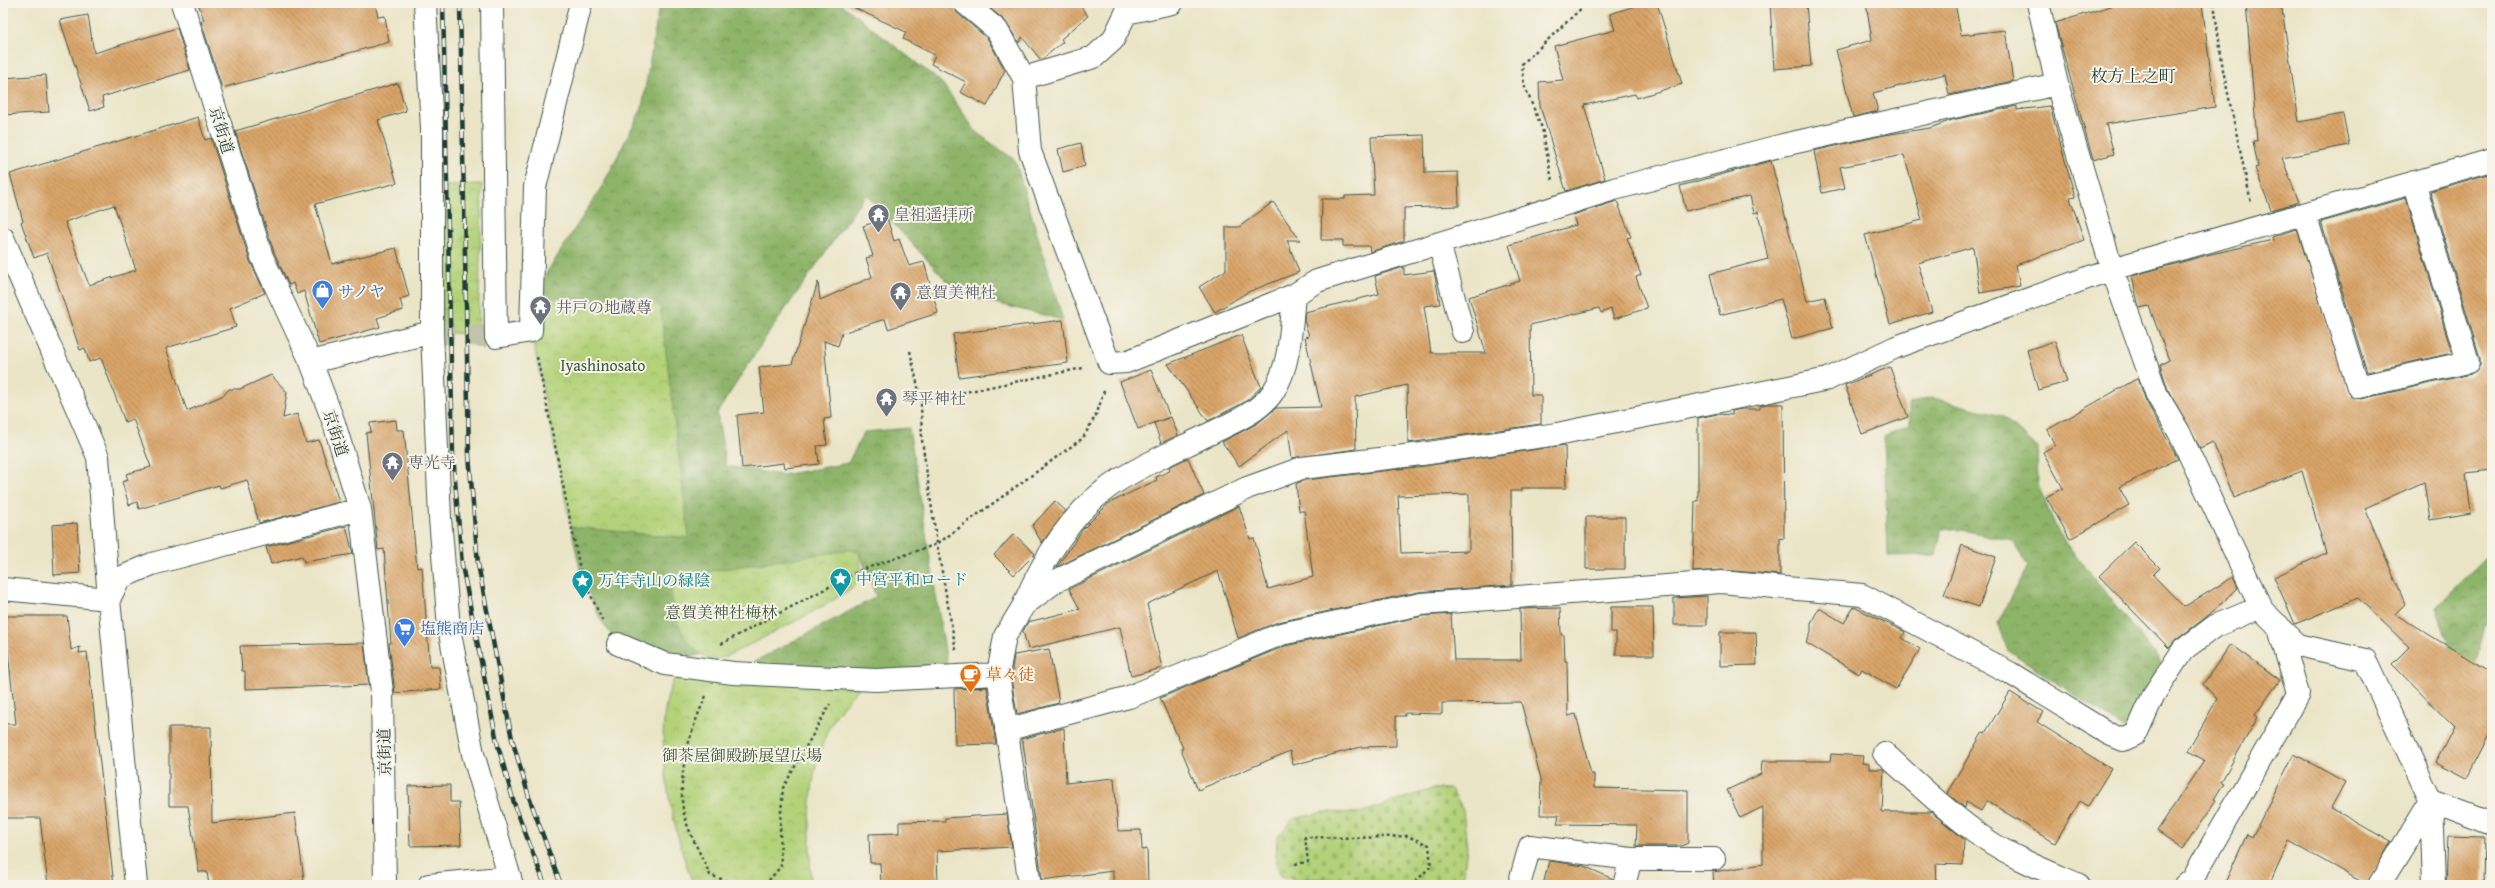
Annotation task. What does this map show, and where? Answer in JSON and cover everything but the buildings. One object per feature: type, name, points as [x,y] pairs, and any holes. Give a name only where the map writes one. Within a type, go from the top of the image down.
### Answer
[{"type":"street","name":"京街道","points":[[182,3],[262,257],[311,362],[334,423],[360,509],[382,692],[385,885]]},
{"type":"street","points":[[425,3],[432,129],[432,332],[440,518],[449,628],[473,754],[511,881],[429,885]]},
{"type":"street","points":[[492,3],[496,336],[531,331],[535,187],[581,3]]},
{"type":"street","points":[[965,3],[997,30],[1024,78],[1030,151],[1109,363],[1126,362],[1294,295],[1317,281],[1558,206],[1783,145],[2057,84]]},
{"type":"street","points":[[1024,78],[1094,57],[1113,40],[1122,8],[1172,3]]},
{"type":"street","points":[[2038,3],[2057,84],[2112,269],[2157,395],[2178,432],[2261,607],[2298,645],[2365,660],[2431,801],[2434,885]]},
{"type":"street","points":[[1024,605],[1063,577],[1247,488],[1302,468],[1422,454],[1557,434],[1828,379],[1896,347],[2112,269],[2492,160]]},
{"type":"street","points":[[2305,214],[2358,387],[2468,362],[2414,182]]},
{"type":"street","points":[[3,238],[98,457],[109,598],[136,885]]},
{"type":"street","points":[[1439,244],[1463,332]]},
{"type":"street","points":[[1030,885],[998,674],[1005,636],[1024,605],[1034,579],[1054,548],[1088,504],[1116,482],[1241,417],[1261,404],[1273,392],[1288,354],[1294,295]]},
{"type":"street","points":[[311,362],[432,332]]},
{"type":"street","points":[[109,598],[120,578],[152,564],[360,509]]},
{"type":"street","points":[[1006,730],[1128,697],[1281,634],[1422,604],[1721,582],[1862,595],[2010,673],[2109,734],[2123,740],[2136,734],[2154,694],[2184,650],[2215,626],[2261,607]]},
{"type":"street","points":[[3,589],[109,598]]},
{"type":"street","points":[[2185,885],[2193,878],[2298,694],[2278,625]]},
{"type":"street","points":[[618,644],[665,664],[733,673],[876,680],[998,674]]},
{"type":"street","points":[[1884,753],[1946,809],[1984,838],[2027,862],[2079,885]]},
{"type":"street","points":[[2431,801],[2491,821]]},
{"type":"street","points":[[2379,885],[2431,801]]},
{"type":"street","points":[[1519,885],[1530,846],[1631,859],[1714,859]]},
{"type":"street","points":[[1624,885],[1631,859]]},
{"type":"path","points":[[1558,206],[1542,128],[1524,85],[1522,64],[1587,3]]},
{"type":"path","points":[[2214,3],[2223,70],[2256,228]]},
{"type":"path","points":[[531,331],[581,574],[600,618],[618,644]]},
{"type":"path","points":[[910,351],[921,401],[922,440],[936,544],[960,676]]},
{"type":"path","points":[[715,647],[861,570],[936,544],[1084,438],[1097,413],[1105,389],[1109,363],[1014,384],[921,401]]},
{"type":"path","points":[[733,673],[711,686],[695,720],[684,758],[683,810],[710,875],[738,885]]},
{"type":"path","points":[[765,885],[781,866],[780,824],[783,788],[798,765],[811,736],[846,678]]},
{"type":"path","points":[[1295,864],[1308,862],[1305,837],[1356,838],[1407,836],[1429,845],[1431,866],[1412,885]]},
{"type":"green space","points":[[666,3],[840,3],[942,83],[977,133],[1015,160],[1063,320],[959,294],[866,194],[766,337],[717,413],[726,466],[782,475],[848,463],[864,432],[909,428],[949,676],[733,673],[876,597],[859,551],[671,600],[682,630],[696,649],[702,654],[665,664],[618,644],[600,619],[581,574],[571,527],[688,538],[532,296],[604,183],[642,108],[658,12]]},
{"type":"green space","points":[[482,184],[478,335],[442,332],[444,186]]},
{"type":"green space","name":"Iyashinosato","points":[[532,296],[660,305],[689,538],[571,527],[531,331]]},
{"type":"green space","points":[[1930,397],[2002,416],[2037,447],[2038,485],[2059,534],[2164,666],[2126,729],[2008,650],[1998,623],[2028,566],[2012,541],[1968,531],[1942,528],[1936,555],[1888,556],[1884,436],[1909,425],[1909,404]]},
{"type":"green space","name":"意賀美神社梅林","points":[[848,550],[859,551],[861,566],[858,581],[837,598],[818,609],[725,657],[711,660],[700,653],[686,639],[675,613],[671,594],[671,577]]},
{"type":"green space","points":[[2492,552],[2492,618],[2485,625],[2473,675],[2449,707],[2429,707],[2450,648],[2436,607]]},
{"type":"green space","name":"御茶屋御殿跡展望広場","points":[[678,673],[859,688],[837,714],[826,734],[819,755],[811,797],[811,885],[694,885],[678,837],[671,808],[663,748],[664,719],[669,694]]},
{"type":"green space","points":[[1432,789],[1451,789],[1463,810],[1467,848],[1462,885],[1374,885],[1328,878],[1293,880],[1281,876],[1276,863],[1277,838],[1293,819],[1324,812],[1359,813]]},
{"type":"tunnel","points":[[432,332],[496,337]]},
{"type":"railway","points":[[443,3],[453,455],[462,565],[497,742],[514,803],[545,885]]},
{"type":"railway","points":[[460,3],[469,455],[478,564],[512,739],[529,797],[561,885]]},
{"type":"place","name":"皇祖遥拝所","points":[[879,234]]},
{"type":"place","name":"サノヤ","points":[[322,310]]},
{"type":"place","name":"意賀美神社","points":[[900,312]]},
{"type":"place","name":"井戸の地蔵尊","points":[[541,326]]},
{"type":"place","name":"琴平神社","points":[[886,418]]},
{"type":"place","name":"専光寺","points":[[392,482]]},
{"type":"place","name":"中宮平和ロード","points":[[841,598]]},
{"type":"place","name":"万年寺山の緑陰","points":[[583,600]]},
{"type":"place","name":"塩熊商店","points":[[405,648]]},
{"type":"place","name":"草々徒","points":[[970,694]]},
{"type":"district","name":"枚方上之町","points":[[2133,75]]}]
